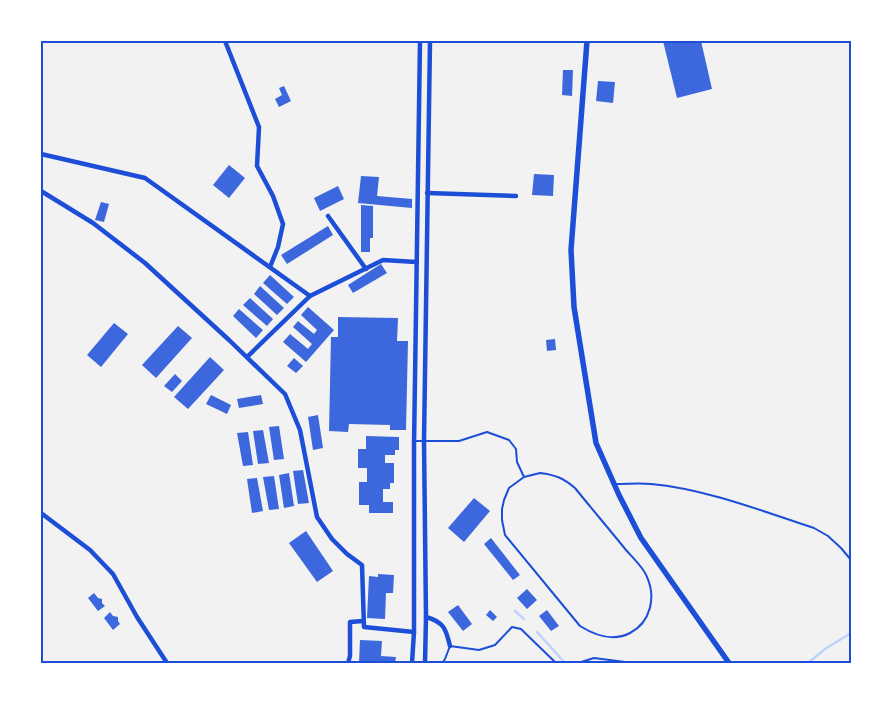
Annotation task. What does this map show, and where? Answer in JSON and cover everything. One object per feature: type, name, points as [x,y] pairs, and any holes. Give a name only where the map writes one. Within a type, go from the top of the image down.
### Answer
[{"type":"street","points":[[225,41],[259,127],[257,166],[273,196],[284,224],[270,267]]},
{"type":"street","points":[[412,663],[414,632],[414,441],[420,41]]},
{"type":"street","points":[[425,663],[424,441],[430,41]]},
{"type":"street","points":[[587,41],[571,250],[574,307],[596,443],[641,538],[730,663]]},
{"type":"street","points":[[41,154],[145,178],[310,296]]},
{"type":"street","points":[[41,191],[93,223],[146,263],[285,394],[300,430],[316,517],[332,539],[347,554],[362,565],[364,628],[414,632]]},
{"type":"street","points":[[428,193],[516,196]]},
{"type":"street","points":[[328,216],[366,269]]},
{"type":"street","points":[[247,357],[310,296],[383,260],[416,262]]},
{"type":"street","points":[[41,513],[90,550],[113,574],[137,617],[167,663]]},
{"type":"street","points":[[426,617],[436,620],[446,629],[450,646]]},
{"type":"street","points":[[348,663],[350,656],[350,622],[363,620]]},
{"type":"lane","points":[[414,441],[459,441],[487,432],[509,440],[516,449],[517,462],[524,477]]},
{"type":"lane","points":[[540,473],[552,474],[566,480],[647,575],[652,597],[650,609],[643,622],[631,632],[620,637],[607,638],[593,634],[580,626],[505,535],[502,520],[504,500],[509,488],[524,477],[540,473]]},
{"type":"lane","points":[[614,484],[651,484],[709,495],[814,528],[828,536],[851,560]]},
{"type":"lane","points":[[442,663],[450,646],[479,650],[495,645],[512,627],[521,629],[556,663]]},
{"type":"lane","points":[[578,663],[594,658],[633,663]]},
{"type":"building","points":[[663,41],[701,41],[712,89],[677,98]]},
{"type":"building","points":[[563,70],[573,70],[572,96],[562,95]]},
{"type":"building","points":[[598,81],[615,82],[613,103],[596,101]]},
{"type":"building","points":[[284,86],[291,101],[279,107],[275,99],[282,95],[279,88]]},
{"type":"building","points":[[229,165],[245,178],[229,198],[213,185]]},
{"type":"building","points":[[534,174],[554,175],[553,196],[532,195]]},
{"type":"building","points":[[361,176],[379,177],[377,196],[412,199],[412,208],[358,203]]},
{"type":"building","points":[[338,186],[344,199],[320,211],[314,198]]},
{"type":"building","points":[[101,202],[109,204],[104,222],[95,220]]},
{"type":"building","points":[[361,205],[373,206],[373,238],[370,238],[370,252],[361,252]]},
{"type":"building","points":[[328,226],[333,235],[287,264],[281,255]]},
{"type":"building","points":[[381,264],[387,273],[353,293],[348,285]]},
{"type":"building","points":[[270,275],[294,297],[287,304],[263,283]]},
{"type":"building","points":[[260,286],[284,308],[277,315],[254,294]]},
{"type":"building","points":[[250,298],[273,319],[267,326],[243,305]]},
{"type":"building","points":[[308,307],[334,330],[306,362],[283,342],[290,334],[308,349],[312,344],[293,327],[298,321],[314,334],[317,330],[301,315]]},
{"type":"building","points":[[239,309],[263,330],[256,338],[233,316]]},
{"type":"building","points":[[338,317],[398,318],[397,341],[408,341],[406,430],[390,430],[390,425],[349,424],[348,432],[329,431],[331,337],[338,337]]},
{"type":"building","points":[[114,323],[128,334],[101,367],[87,355]]},
{"type":"building","points":[[178,326],[192,338],[156,378],[142,365]]},
{"type":"building","points":[[555,339],[556,350],[547,351],[546,340]]},
{"type":"building","points":[[210,357],[224,370],[188,409],[174,397]]},
{"type":"building","points":[[294,358],[303,366],[296,373],[287,366]]},
{"type":"building","points":[[175,374],[182,381],[172,392],[164,386]]},
{"type":"building","points":[[211,395],[231,405],[227,414],[206,404]]},
{"type":"building","points":[[261,395],[263,404],[239,408],[237,399]]},
{"type":"building","points":[[318,415],[323,448],[313,450],[308,417]]},
{"type":"building","points":[[279,426],[284,459],[274,460],[269,427]]},
{"type":"building","points":[[263,430],[269,463],[258,464],[253,431]]},
{"type":"building","points":[[248,432],[253,465],[243,466],[237,433]]},
{"type":"building","points":[[366,436],[399,437],[399,450],[395,450],[395,455],[385,455],[385,463],[394,463],[394,483],[390,483],[390,489],[383,489],[383,502],[393,502],[393,513],[369,513],[369,505],[359,505],[359,482],[367,482],[367,468],[358,468],[358,449],[366,449]]},
{"type":"building","points":[[303,470],[309,503],[298,504],[293,471]]},
{"type":"building","points":[[289,473],[294,506],[284,508],[279,475]]},
{"type":"building","points":[[274,476],[279,509],[269,510],[263,477]]},
{"type":"building","points":[[257,478],[263,511],[252,513],[247,479]]},
{"type":"building","points":[[474,498],[490,511],[464,542],[448,528]]},
{"type":"building","points":[[306,531],[333,571],[317,582],[289,543]]},
{"type":"building","points":[[491,538],[520,575],[513,580],[484,544]]},
{"type":"building","points":[[378,574],[394,575],[393,593],[386,593],[385,619],[367,618],[369,576],[378,577]]},
{"type":"building","points":[[527,589],[537,600],[527,609],[517,598]]},
{"type":"building","points":[[94,593],[98,598],[102,599],[102,603],[105,606],[98,611],[88,598]]},
{"type":"building","points":[[458,605],[472,624],[463,631],[448,612]]},
{"type":"building","points":[[490,610],[497,617],[493,621],[486,615]]},
{"type":"building","points":[[547,610],[559,626],[551,631],[539,616]]},
{"type":"building","points":[[110,612],[113,616],[118,617],[120,624],[113,630],[104,618]]},
{"type":"building","points":[[360,640],[382,641],[381,656],[396,657],[395,663],[359,663]]},
{"type":"waterway","points":[[515,611],[524,619]]},
{"type":"waterway","points":[[537,632],[565,663]]},
{"type":"waterway","points":[[808,663],[825,649],[851,633]]}]
